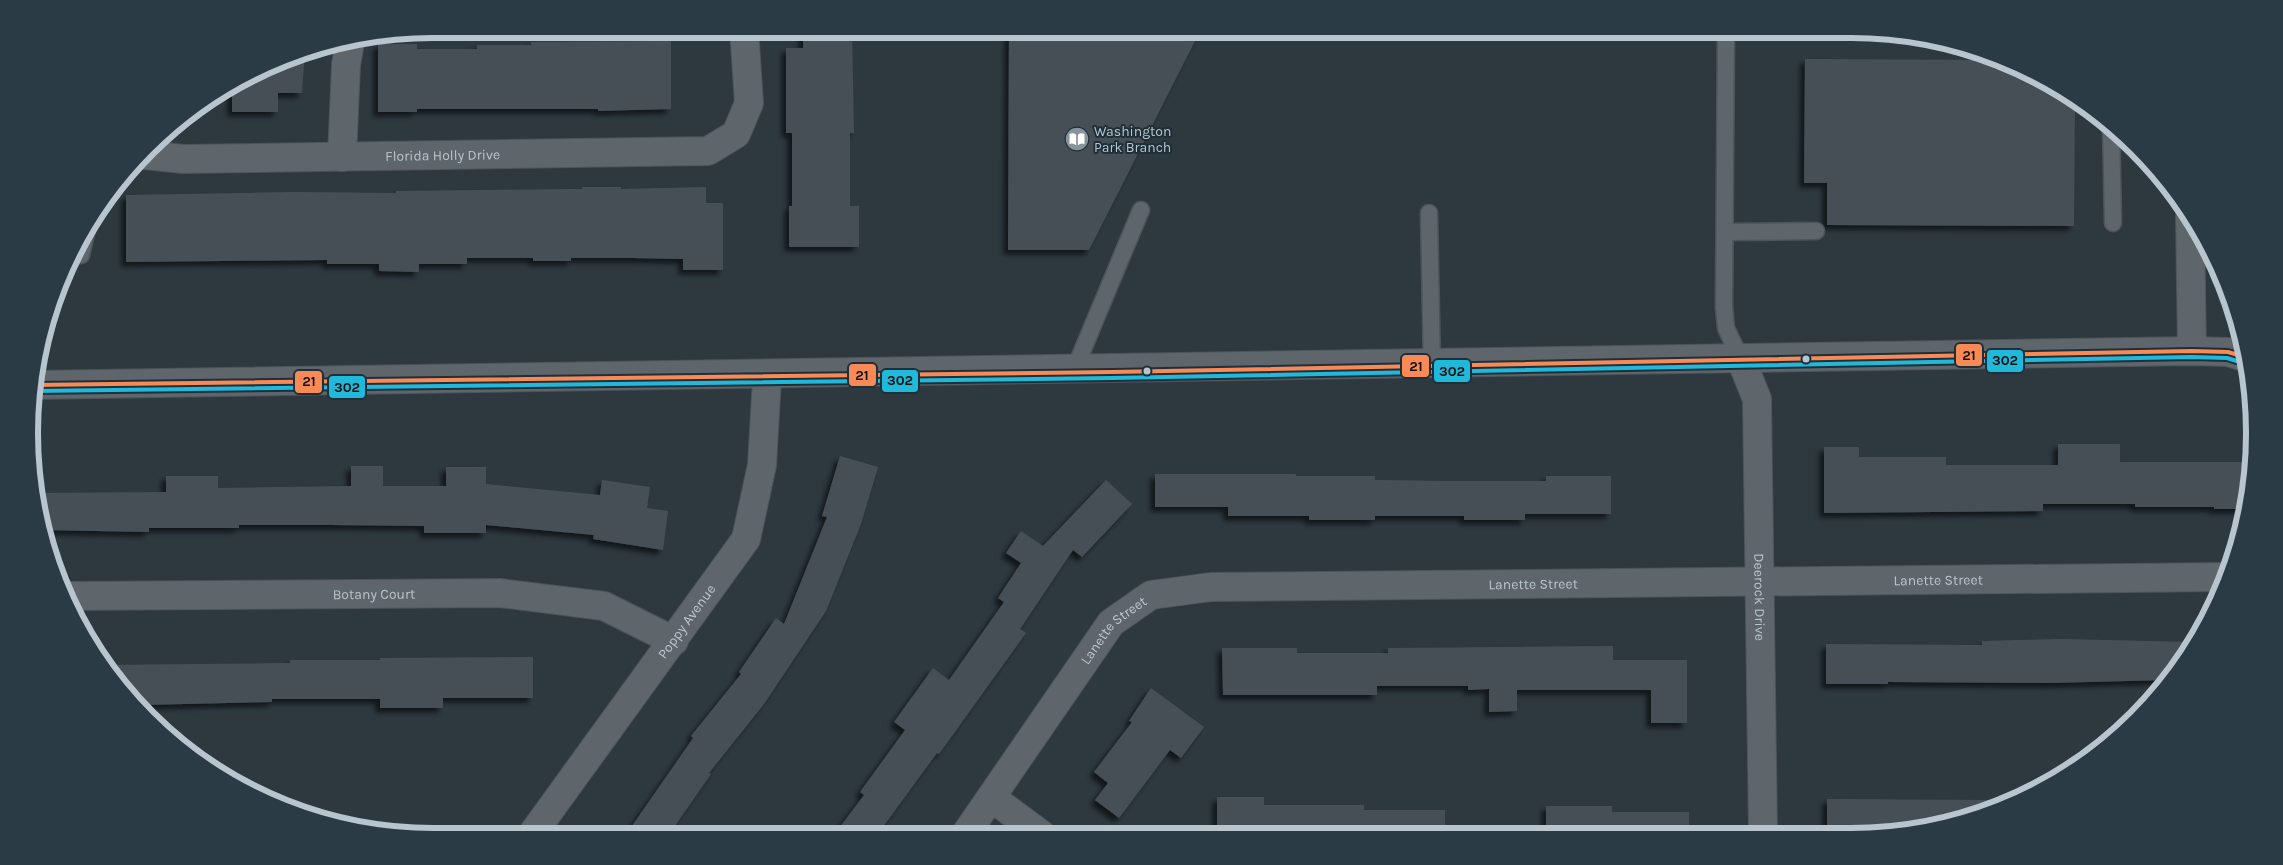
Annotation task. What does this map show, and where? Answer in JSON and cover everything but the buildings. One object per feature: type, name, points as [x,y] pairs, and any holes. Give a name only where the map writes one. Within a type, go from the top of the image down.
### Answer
[{"type":"street","name":"Florida Holly Drive","points":[[150,156],[183,159],[342,158],[708,150],[736,134],[749,103],[745,38]]},
{"type":"street","points":[[342,158],[346,65],[349,46]]},
{"type":"street","points":[[2190,231],[2192,351]]},
{"type":"street","points":[[41,385],[767,378],[1742,362],[2237,351]]},
{"type":"street","name":"Deerock Drive","points":[[1742,362],[1756,399],[1764,828]]},
{"type":"street","name":"Poppy Avenue","points":[[537,828],[746,539],[762,465],[767,378]]},
{"type":"street","name":"Lanette Street","points":[[970,828],[1111,623],[1151,595],[1211,587],[1759,580],[2218,577]]},
{"type":"street","name":"Botany Court","points":[[73,596],[500,593],[604,606],[674,641]]},
{"type":"street","points":[[992,798],[1033,828]]},
{"type":"lane","points":[[1726,38],[1724,308],[1726,328],[1742,362]]},
{"type":"lane","points":[[2111,136],[2113,223]]},
{"type":"lane","points":[[1073,373],[1141,210]]},
{"type":"lane","points":[[1429,213],[1432,367]]},
{"type":"lane","points":[[1725,232],[1816,231]]},
{"type":"transit line","name":"21","points":[[41,385],[1112,372],[2192,351],[2228,352],[2238,355]]},
{"type":"transit line","name":"302","points":[[40,391],[1112,378],[2192,357],[2227,358],[2239,362]]},
{"type":"place","name":"Washington Park Branch","points":[[1077,139]]}]
